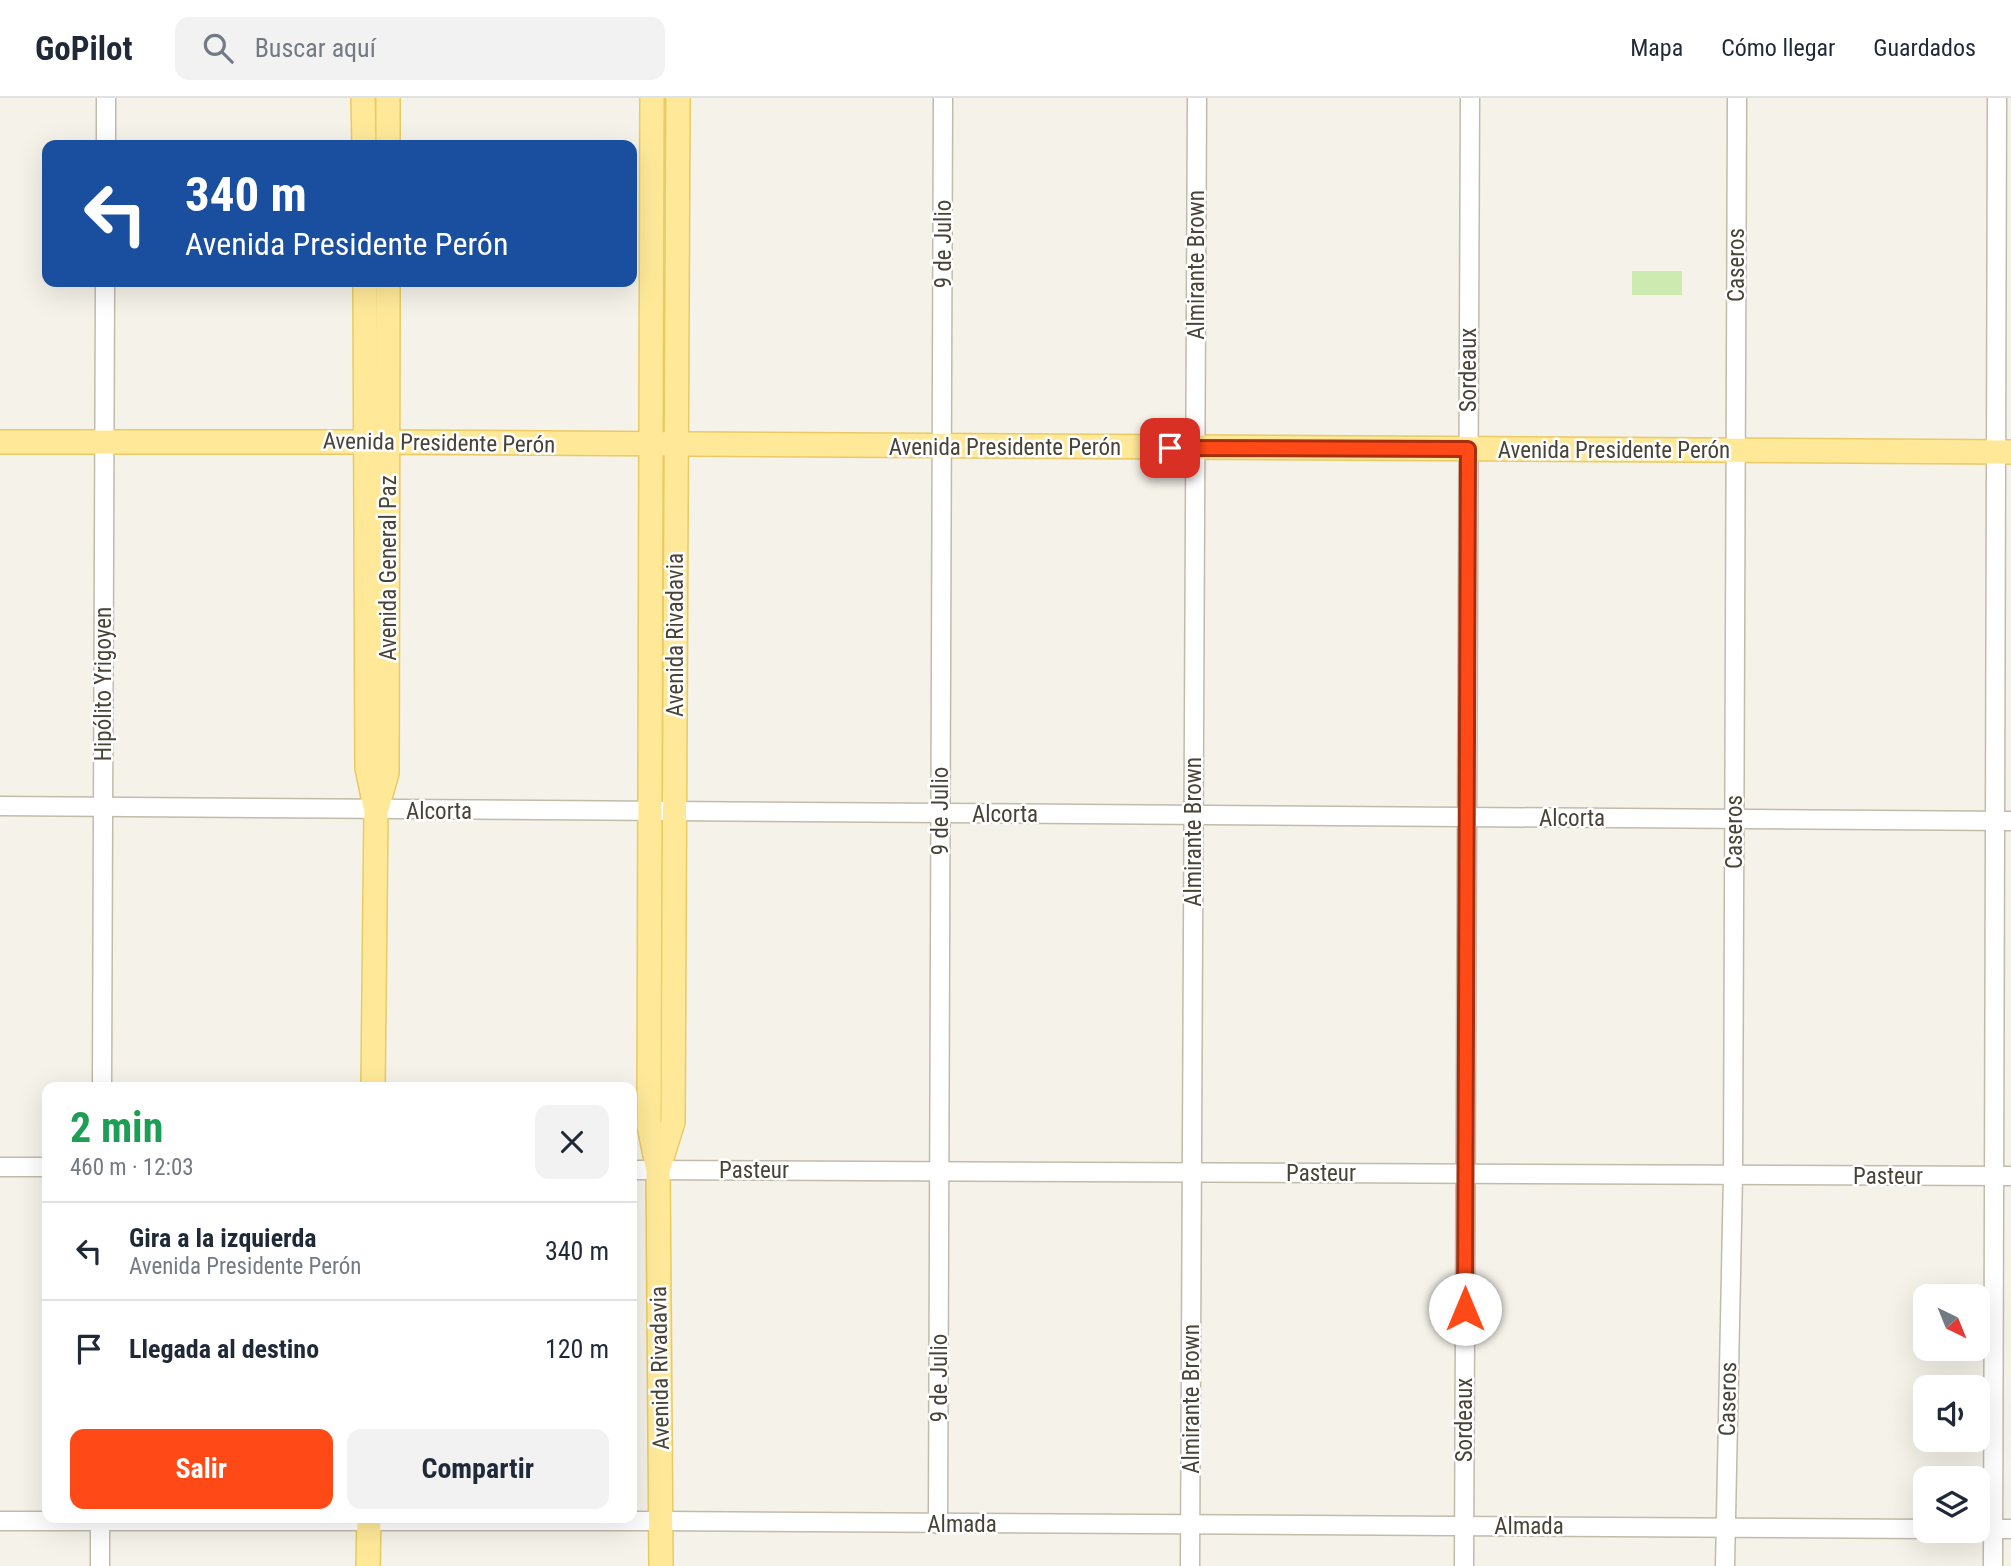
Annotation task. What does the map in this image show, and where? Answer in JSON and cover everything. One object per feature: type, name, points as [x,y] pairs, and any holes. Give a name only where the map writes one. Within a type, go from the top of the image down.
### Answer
[{"type":"main road","points":[[363,98],[363,140]]},
{"type":"main road","points":[[388,98],[388,140]]},
{"type":"main road","name":"Avenida Rivadavia","points":[[652,98],[649,1126],[658,1170],[661,1566]]},
{"type":"main road","name":"Avenida Rivadavia","points":[[658,1170],[673,1122],[678,98]]},
{"type":"main road","name":"Avenida General Paz","points":[[365,287],[377,443],[387,773],[376,811],[373,1082]]},
{"type":"main road","name":"Avenida General Paz","points":[[377,443],[388,287]]},
{"type":"main road","name":"Avenida Presidente Perón","points":[[0,442],[2003,452]]},
{"type":"main road","points":[[368,1566],[369,1523]]},
{"type":"street","points":[[106,98],[106,140]]},
{"type":"street","name":"9 de Julio","points":[[938,1524],[943,98]]},
{"type":"street","name":"Almirante Brown","points":[[1190,1566],[1197,98]]},
{"type":"street","name":"Sordeaux","points":[[1464,1566],[1470,98]]},
{"type":"street","name":"Caseros","points":[[1725,1566],[1733,1175],[1737,98]]},
{"type":"street","points":[[1993,1566],[2002,1176],[2003,821],[2004,270],[1997,98]]},
{"type":"street","name":"Hipólito Yrigoyen","points":[[102,1082],[105,287]]},
{"type":"street","name":"Alcorta","points":[[0,806],[376,811],[2003,821]]},
{"type":"street","points":[[0,1167],[42,1167]]},
{"type":"street","name":"Pasteur","points":[[637,1170],[2002,1176]]},
{"type":"street","name":"Almada","points":[[0,1521],[42,1520]]},
{"type":"street","name":"Almada","points":[[637,1521],[1913,1529]]},
{"type":"street","points":[[100,1523],[100,1566]]},
{"type":"green space","points":[[664,120],[669,120],[667,420],[662,420]]},
{"type":"green space","points":[[1632,271],[1682,271],[1682,295],[1632,295]]},
{"type":"green space","points":[[661,480],[666,480],[663,780],[658,780]]},
{"type":"green space","points":[[662,834],[667,834],[664,1133],[659,1133]]},
{"type":"route","points":[[1170,448],[1468,449],[1465,1309]]}]
